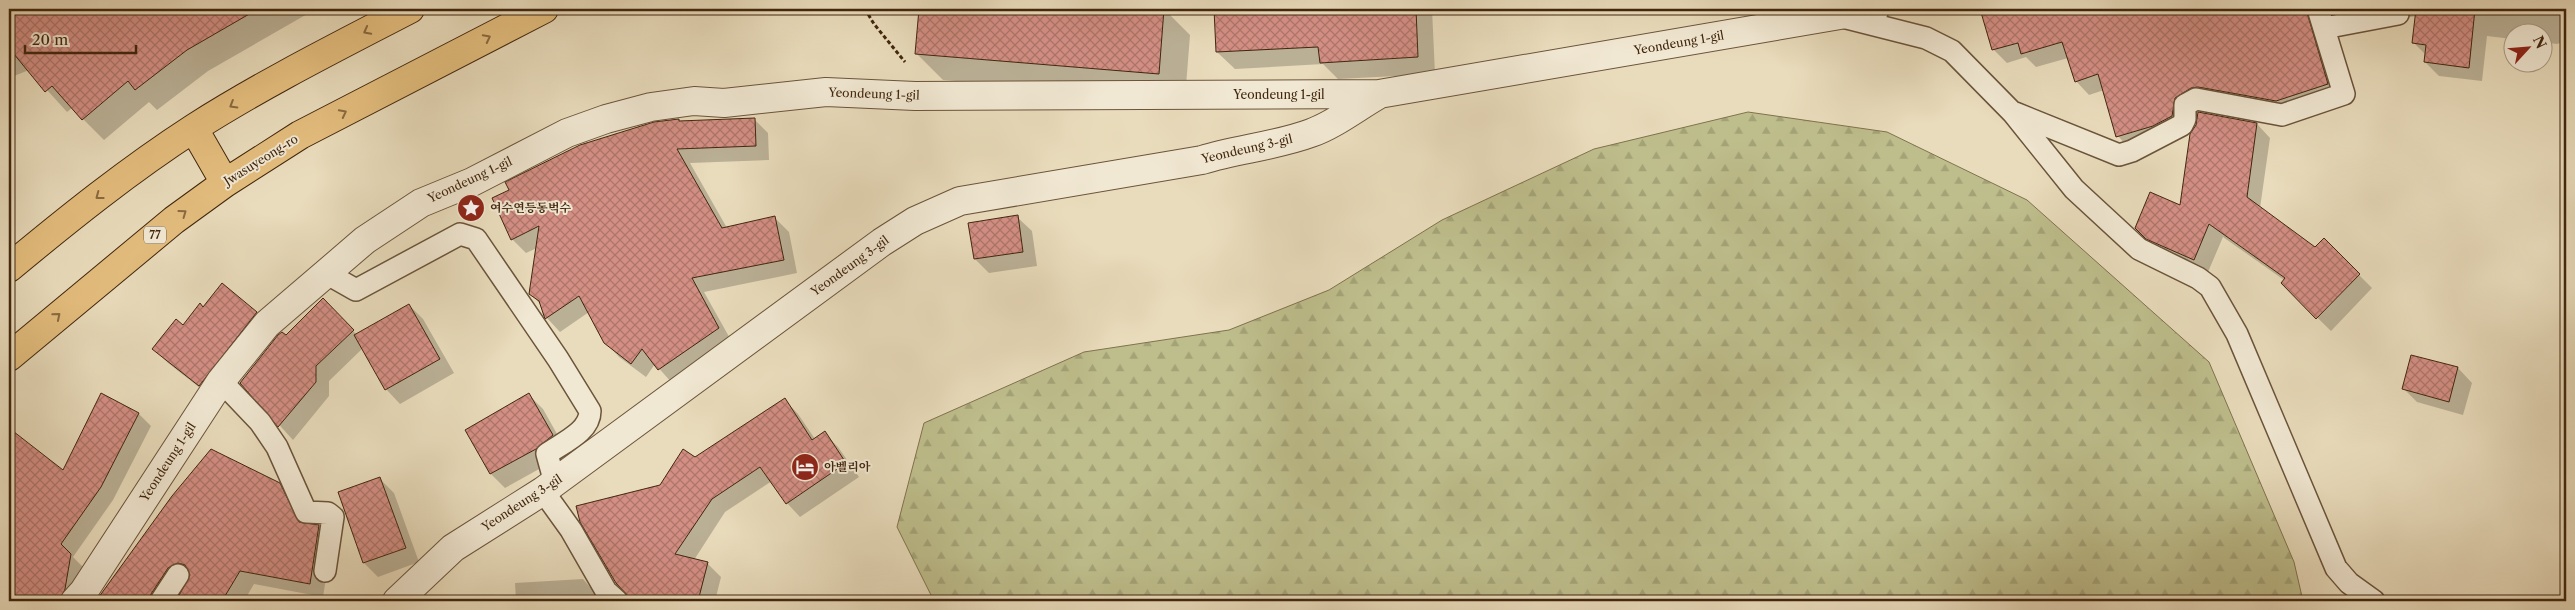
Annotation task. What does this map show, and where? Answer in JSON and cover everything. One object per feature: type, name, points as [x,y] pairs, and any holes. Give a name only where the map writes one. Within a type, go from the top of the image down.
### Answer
[{"type":"main road","points":[[9,268],[96,199],[194,129],[275,80],[410,9]]},
{"type":"main road","name":"Jwasuyeong-ro","points":[[9,358],[159,232],[225,183],[300,135],[544,9]]},
{"type":"main road","points":[[194,129],[225,183]]},
{"type":"street","name":"Yeondeung 1-gil","points":[[74,601],[84,591],[221,381],[267,324],[364,240],[421,203],[472,182],[567,134],[606,119],[651,107],[694,101],[724,102],[826,92],[884,93],[915,96],[1379,94],[1875,9]]},
{"type":"street","name":"Yeondeung 3-gil","points":[[397,601],[453,548],[549,487],[882,242],[936,210],[960,201],[984,196],[1202,160],[1239,149],[1283,142],[1313,133],[1379,94]]},
{"type":"lane","points":[[2013,113],[2119,154],[2132,151],[2182,125],[2185,119],[2186,105],[2196,99],[2282,114],[2344,94],[2321,18],[2398,14]]},
{"type":"lane","points":[[1838,16],[1941,44],[1952,51],[2013,113],[2074,189],[2139,249],[2198,278],[2210,288],[2237,334],[2336,568],[2349,583],[2374,601]]},
{"type":"lane","points":[[326,273],[356,290],[460,234],[476,239],[558,359],[590,411],[590,418],[586,426],[547,454],[549,487],[582,552],[606,591],[617,601]]},
{"type":"lane","points":[[221,381],[260,422],[277,447],[306,512],[328,512],[333,517],[325,571]]},
{"type":"lane","points":[[161,601],[178,575]]},
{"type":"path","points":[[865,9],[874,24],[907,65]]},
{"type":"green space","points":[[1748,112],[1887,132],[2027,200],[2209,362],[2294,562],[2303,601],[934,601],[897,527],[924,423],[1084,352],[1229,330],[1329,290],[1442,220],[1594,149]]},
{"type":"building","points":[[9,9],[258,9],[187,50],[135,90],[128,81],[82,120],[52,86],[45,92],[9,48]]},
{"type":"building","points":[[919,9],[1164,9],[1159,74],[915,54]]},
{"type":"building","points":[[1214,9],[1416,9],[1418,57],[1320,63],[1318,47],[1216,52]]},
{"type":"building","points":[[1980,9],[2306,9],[2328,84],[2276,101],[2198,87],[2191,88],[2175,98],[2172,116],[2153,126],[2116,137],[2098,74],[2075,82],[2062,42],[2021,54],[2018,43],[1992,50]]},
{"type":"building","points":[[2416,9],[2475,9],[2469,68],[2424,62],[2426,45],[2412,43]]},
{"type":"building","points":[[2198,112],[2257,123],[2247,197],[2315,247],[2324,238],[2360,274],[2316,319],[2281,283],[2285,278],[2209,224],[2194,260],[2146,239],[2135,228],[2150,192],[2180,205],[2190,134],[2196,125]]},
{"type":"building","points":[[755,118],[756,146],[677,149],[722,228],[775,216],[784,260],[692,278],[719,328],[658,370],[642,349],[631,364],[604,343],[579,296],[545,319],[539,301],[529,294],[539,226],[511,240],[492,198],[509,190],[505,182],[580,145],[654,122],[679,119],[679,121]]},
{"type":"building","points":[[1018,215],[1023,252],[974,259],[968,223]]},
{"type":"building","points":[[222,283],[257,312],[199,386],[152,349],[176,319],[183,325],[200,303],[203,307]]},
{"type":"building","points":[[323,298],[354,330],[316,366],[316,382],[278,427],[240,383],[278,335],[282,332],[286,335]]},
{"type":"building","points":[[409,304],[440,359],[385,390],[354,335]]},
{"type":"building","points":[[2411,355],[2458,367],[2449,402],[2402,389]]},
{"type":"building","points":[[101,393],[139,413],[101,487],[61,544],[71,554],[65,589],[60,601],[9,601],[9,428],[63,470]]},
{"type":"building","points":[[529,393],[553,435],[536,449],[490,474],[465,430]]},
{"type":"building","points":[[785,398],[812,440],[825,431],[846,463],[786,504],[760,467],[712,499],[675,554],[708,562],[698,601],[629,601],[629,597],[616,583],[580,522],[576,506],[660,485],[683,449],[695,457]]},
{"type":"building","points":[[211,449],[280,483],[299,522],[319,525],[310,584],[240,571],[222,601],[176,601],[190,575],[185,565],[178,563],[168,568],[151,594],[149,601],[96,601],[172,496]]},
{"type":"building","points":[[380,477],[406,548],[363,563],[338,492]]},
{"type":"place","name":"여수연등동벅수","points":[[471,208]]},
{"type":"place","name":"아벨리아","points":[[805,467]]}]
